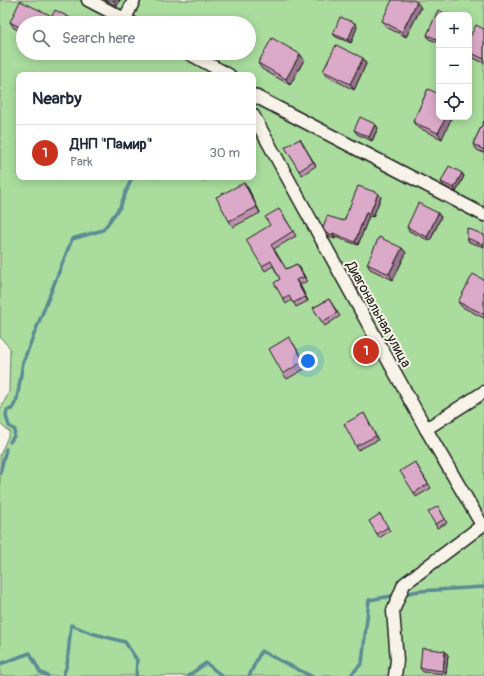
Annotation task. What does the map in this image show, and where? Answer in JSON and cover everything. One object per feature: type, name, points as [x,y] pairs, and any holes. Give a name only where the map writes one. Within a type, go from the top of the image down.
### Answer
[{"type":"street","points":[[88,0],[118,16]]},
{"type":"street","points":[[129,16],[134,0]]},
{"type":"street","points":[[201,60],[223,72]]},
{"type":"street","points":[[256,97],[484,215]]},
{"type":"street","name":"Диагональная улица","points":[[256,120],[426,429],[483,525]]},
{"type":"street","points":[[426,429],[484,392]]},
{"type":"street","points":[[395,676],[397,660],[393,612],[404,584],[483,525]]},
{"type":"green space","points":[[0,0],[484,0],[484,676],[0,676],[0,455],[10,432],[0,424],[0,410],[9,392],[10,348],[0,337]]},
{"type":"building","points":[[392,0],[413,0],[417,2],[402,32],[382,21]]},
{"type":"building","points":[[20,1],[52,16],[16,16],[16,25],[10,22]]},
{"type":"building","points":[[55,10],[67,16],[52,16]]},
{"type":"building","points":[[436,15],[436,39],[427,35]]},
{"type":"building","points":[[340,17],[355,23],[348,40],[333,34]]},
{"type":"building","points":[[476,25],[484,29],[484,59],[472,53],[472,33]]},
{"type":"building","points":[[272,38],[300,54],[286,79],[258,63]]},
{"type":"building","points":[[336,45],[363,58],[350,84],[323,71]]},
{"type":"building","points":[[428,89],[436,93],[436,120],[444,120],[438,133],[413,122]]},
{"type":"building","points":[[360,117],[375,124],[369,137],[354,130]]},
{"type":"building","points":[[484,121],[484,150],[473,144]]},
{"type":"building","points":[[300,139],[313,162],[299,171],[285,147]]},
{"type":"building","points":[[449,166],[462,173],[454,188],[441,182]]},
{"type":"building","points":[[244,183],[257,207],[229,221],[216,197]]},
{"type":"building","points":[[358,186],[378,193],[370,213],[366,212],[355,242],[333,233],[332,235],[326,233],[323,228],[327,216],[344,221]]},
{"type":"building","points":[[418,203],[438,213],[427,237],[407,227]]},
{"type":"building","points":[[279,209],[293,231],[271,245],[286,269],[297,264],[304,277],[296,280],[305,297],[293,303],[289,296],[283,299],[274,283],[280,279],[271,261],[262,266],[246,240],[270,225],[265,217]]},
{"type":"building","points":[[467,228],[484,235],[484,245],[467,238]]},
{"type":"building","points":[[379,237],[402,248],[389,274],[367,264]]},
{"type":"building","points":[[353,267],[364,284],[357,289],[347,271]]},
{"type":"building","points":[[473,274],[484,280],[484,314],[458,302]]},
{"type":"building","points":[[329,299],[337,313],[322,322],[313,308]]},
{"type":"building","points":[[289,337],[304,361],[283,374],[269,349]]},
{"type":"building","points":[[364,413],[376,436],[356,446],[344,424]]},
{"type":"building","points":[[415,462],[428,484],[414,493],[400,471]]},
{"type":"building","points":[[438,506],[445,519],[435,524],[428,512]]},
{"type":"building","points":[[380,514],[388,527],[377,534],[369,521]]},
{"type":"building","points":[[422,648],[445,651],[443,671],[420,668]]},
{"type":"waterway","points":[[10,442],[14,436],[15,430],[9,426],[6,416],[7,410],[12,409],[17,399],[23,362],[72,239],[103,230],[120,207],[131,180]]},
{"type":"waterway","points":[[0,473],[6,449]]},
{"type":"waterway","points":[[403,594],[419,591],[484,587]]},
{"type":"waterway","points":[[350,676],[362,663],[369,600],[397,595]]},
{"type":"waterway","points":[[63,676],[67,665],[71,625],[91,633],[125,642],[137,660],[136,676]]},
{"type":"waterway","points":[[249,676],[261,651],[311,676]]},
{"type":"waterway","points":[[0,664],[30,653],[40,672],[48,676]]},
{"type":"waterway","points":[[188,676],[206,663],[222,676]]},
{"type":"place","name":"ДНП \"Памир\"","points":[[366,351]]}]
